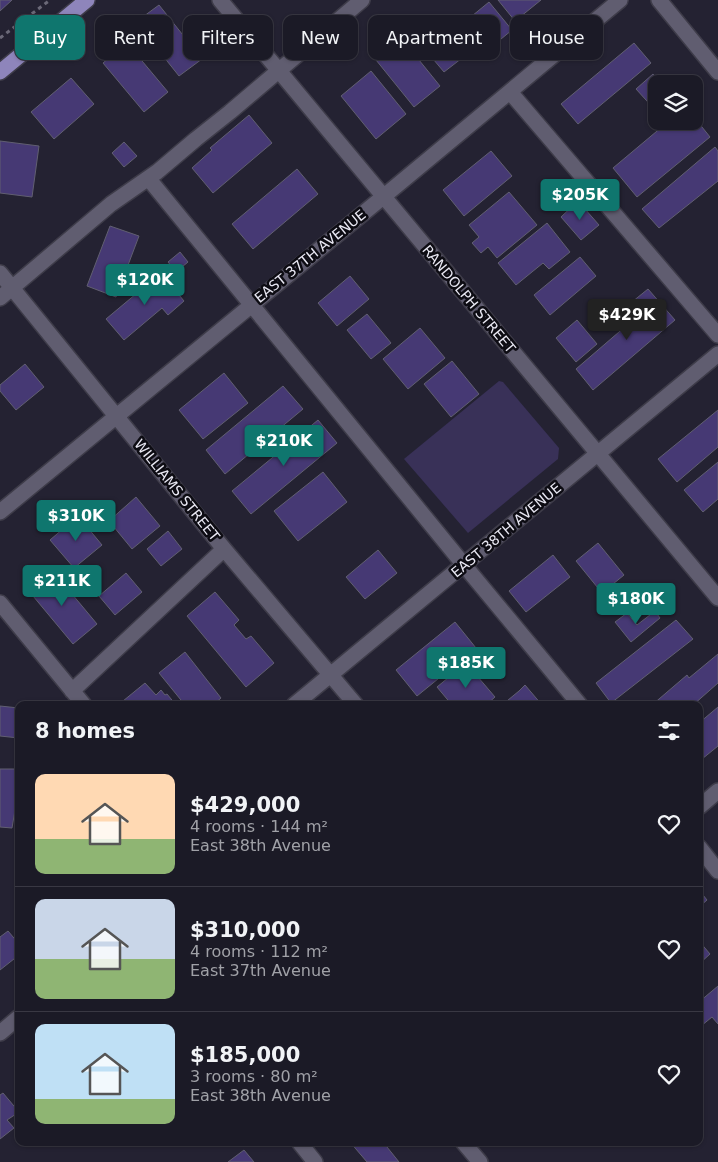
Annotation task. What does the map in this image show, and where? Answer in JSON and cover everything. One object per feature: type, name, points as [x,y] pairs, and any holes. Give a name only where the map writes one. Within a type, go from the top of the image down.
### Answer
[{"type":"main road","points":[[0,72],[87,0]]},
{"type":"street","name":"RANDOLPH STREET","points":[[220,0],[718,598]]},
{"type":"street","points":[[0,298],[112,204],[148,178],[279,71],[362,0]]},
{"type":"street","name":"EAST 37TH AVENUE","points":[[0,512],[383,198],[620,0]]},
{"type":"street","points":[[659,0],[718,72]]},
{"type":"street","points":[[510,92],[718,335]]},
{"type":"street","points":[[148,178],[577,701]]},
{"type":"street","name":"WILLIAMS STREET","points":[[0,273],[224,549],[353,701]]},
{"type":"street","name":"EAST 38TH AVENUE","points":[[299,701],[718,354]]},
{"type":"street","points":[[72,691],[224,549]]},
{"type":"street","points":[[0,603],[81,701]]},
{"type":"street","points":[[703,804],[718,791]]},
{"type":"street","points":[[703,853],[718,871]]},
{"type":"street","points":[[0,1033],[15,1020]]},
{"type":"street","points":[[302,1146],[315,1162]]},
{"type":"street","points":[[466,1146],[480,1162]]},
{"type":"path","points":[[0,38],[16,28],[50,0]]},
{"type":"shaded area","points":[[499,381],[503,382],[559,448],[558,459],[468,533],[404,459]]},
{"type":"building","points":[[0,0],[12,0],[0,11]]},
{"type":"building","points":[[498,0],[541,0],[522,15],[510,15]]},
{"type":"building","points":[[489,2],[500,15],[473,15]]},
{"type":"building","points":[[159,5],[167,15],[145,15]]},
{"type":"building","points":[[500,15],[510,28],[510,32],[500,40]]},
{"type":"building","points":[[173,23],[183,35],[183,60],[201,60],[179,76],[166,60],[173,60]]},
{"type":"building","points":[[634,43],[651,63],[578,124],[561,104]]},
{"type":"building","points":[[107,60],[141,60],[168,92],[144,112],[103,63]]},
{"type":"building","points":[[376,60],[419,60],[440,86],[414,107]]},
{"type":"building","points":[[434,60],[460,60],[444,72]]},
{"type":"building","points":[[371,71],[406,114],[376,139],[341,96]]},
{"type":"building","points":[[71,78],[94,104],[54,139],[31,112]]},
{"type":"building","points":[[648,78],[648,102],[636,89]]},
{"type":"building","points":[[249,115],[272,143],[213,193],[192,168],[212,150],[210,148]]},
{"type":"building","points":[[703,128],[710,137],[637,197],[613,168],[658,130],[703,130]]},
{"type":"building","points":[[0,141],[39,146],[32,197],[0,193]]},
{"type":"building","points":[[124,142],[137,156],[124,167],[112,153]]},
{"type":"building","points":[[715,147],[718,151],[718,181],[659,228],[642,209]]},
{"type":"building","points":[[491,151],[512,176],[464,216],[443,190]]},
{"type":"building","points":[[297,169],[318,194],[253,249],[232,224]]},
{"type":"building","points":[[509,192],[537,225],[497,258],[488,247],[481,253],[472,243],[479,237],[469,225]]},
{"type":"building","points":[[578,201],[599,225],[581,240],[561,217]]},
{"type":"building","points":[[547,223],[570,252],[549,269],[543,263],[516,285],[498,263]]},
{"type":"building","points":[[110,226],[139,236],[116,297],[87,286]]},
{"type":"building","points":[[180,252],[188,262],[176,272],[168,262]]},
{"type":"building","points":[[580,257],[596,276],[550,315],[534,295]]},
{"type":"building","points":[[161,273],[184,301],[168,315],[162,308],[124,340],[106,319]]},
{"type":"building","points":[[350,276],[369,299],[337,326],[318,303]]},
{"type":"building","points":[[648,289],[675,320],[593,390],[576,369],[641,313],[632,302]]},
{"type":"building","points":[[367,314],[391,343],[371,359],[347,330]]},
{"type":"building","points":[[577,320],[597,344],[576,362],[556,338]]},
{"type":"building","points":[[420,328],[445,358],[408,389],[383,359]]},
{"type":"building","points":[[452,361],[479,394],[451,417],[424,384]]},
{"type":"building","points":[[25,364],[44,387],[16,410],[0,391],[0,385]]},
{"type":"building","points":[[224,373],[248,403],[203,439],[179,410]]},
{"type":"building","points":[[283,386],[303,409],[225,474],[206,450]]},
{"type":"building","points":[[718,410],[718,447],[677,482],[658,459]]},
{"type":"building","points":[[318,420],[337,443],[251,514],[232,491]]},
{"type":"building","points":[[718,462],[718,499],[703,512],[684,490]]},
{"type":"building","points":[[323,472],[347,502],[298,541],[274,511]]},
{"type":"building","points":[[136,497],[160,526],[132,549],[109,521]]},
{"type":"building","points":[[78,516],[102,545],[74,568],[50,540]]},
{"type":"building","points":[[168,531],[182,549],[161,566],[147,549]]},
{"type":"building","points":[[598,543],[624,575],[602,593],[576,561]]},
{"type":"building","points":[[378,550],[397,573],[365,599],[346,577]]},
{"type":"building","points":[[553,555],[570,577],[526,612],[509,591]]},
{"type":"building","points":[[52,570],[97,624],[73,644],[28,590]]},
{"type":"building","points":[[126,573],[142,592],[115,615],[99,596]]},
{"type":"building","points":[[215,592],[239,620],[234,625],[246,639],[251,636],[274,663],[246,687],[187,616]]},
{"type":"building","points":[[655,611],[660,618],[631,642],[615,622],[627,613],[637,625]]},
{"type":"building","points":[[676,620],[693,639],[614,701],[610,701],[596,683]]},
{"type":"building","points":[[455,622],[476,648],[417,696],[396,670]]},
{"type":"building","points":[[185,652],[221,698],[218,701],[182,701],[159,673]]},
{"type":"building","points":[[718,654],[718,683],[698,701],[657,701],[687,675],[689,678]]},
{"type":"building","points":[[466,663],[495,697],[490,701],[449,701],[437,687]]},
{"type":"building","points":[[145,683],[156,695],[161,690],[173,701],[123,701]]},
{"type":"building","points":[[525,685],[539,701],[507,701]]},
{"type":"building","points":[[0,706],[15,708],[15,738],[0,736]]},
{"type":"building","points":[[718,707],[718,746],[703,758],[703,720]]},
{"type":"building","points":[[0,769],[15,769],[15,810],[12,828],[0,827]]},
{"type":"building","points":[[703,895],[707,900],[703,904]]},
{"type":"building","points":[[8,931],[15,939],[15,958],[0,970],[0,937]]},
{"type":"building","points":[[703,946],[710,954],[703,960]]},
{"type":"building","points":[[718,986],[718,1024],[712,1017],[703,1024],[703,999]]},
{"type":"building","points":[[3,1093],[15,1107],[15,1115],[7,1120],[14,1128],[0,1139],[0,1095]]},
{"type":"building","points":[[353,1146],[386,1146],[399,1162],[367,1162]]},
{"type":"building","points":[[244,1150],[254,1162],[228,1162]]}]
